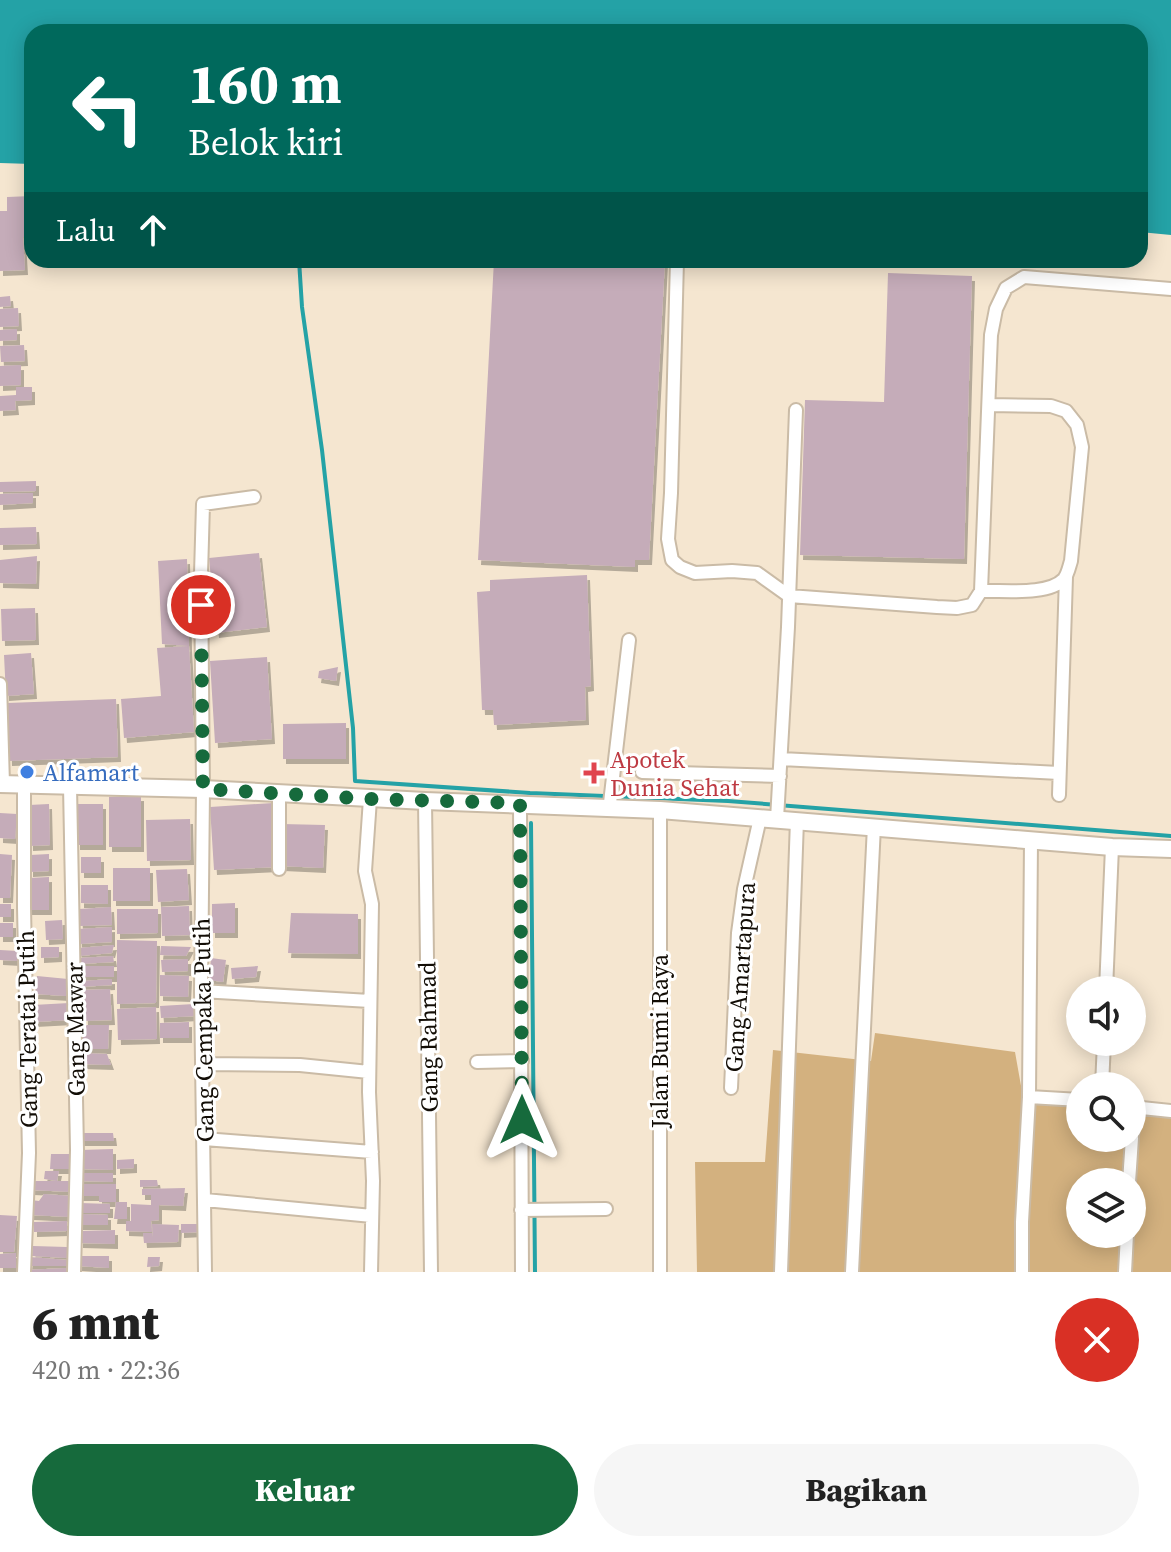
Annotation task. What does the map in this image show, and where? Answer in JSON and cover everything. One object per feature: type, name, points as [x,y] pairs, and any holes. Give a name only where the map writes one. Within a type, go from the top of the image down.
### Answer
[{"type":"main road","points":[[2,784],[773,812],[797,820],[1112,847],[1171,849]]},
{"type":"street","points":[[677,268],[668,539],[672,560],[695,573],[757,573],[789,596],[957,608],[972,605],[981,591],[991,335],[996,309],[1006,288],[1024,277],[1171,289]]},
{"type":"street","points":[[989,405],[1051,406],[1066,411],[1077,425],[1082,447],[1071,561],[1066,577],[1059,795]]},
{"type":"street","name":"Gang Amartapura","points":[[731,1088],[738,933],[744,889],[773,812],[780,776],[796,410]]},
{"type":"street","name":"Gang Cempaka Putih","points":[[205,1272],[201,991],[203,504],[254,497]]},
{"type":"street","points":[[981,591],[1032,590],[1054,586],[1066,577]]},
{"type":"street","points":[[610,803],[629,640]]},
{"type":"street","points":[[0,684],[2,784]]},
{"type":"street","points":[[781,759],[1059,773]]},
{"type":"street","points":[[642,772],[780,776]]},
{"type":"street","name":"Gang Teratai Putih","points":[[24,786],[29,1153],[24,1272]]},
{"type":"street","name":"Gang Mawar","points":[[70,786],[77,1150],[74,1272]]},
{"type":"street","points":[[279,793],[279,869]]},
{"type":"street","points":[[370,799],[365,871],[372,904],[369,1072],[371,1272]]},
{"type":"street","name":"Gang Rahmad","points":[[425,801],[431,1272]]},
{"type":"street","points":[[520,803],[522,1272]]},
{"type":"street","name":"Jalan Bumi Raya","points":[[660,810],[660,1272]]},
{"type":"street","points":[[781,1272],[797,820]]},
{"type":"street","points":[[852,1272],[874,826]]},
{"type":"street","points":[[1022,1272],[1029,1097],[1031,840]]},
{"type":"street","points":[[1107,976],[1112,847]]},
{"type":"street","points":[[201,991],[370,1001]]},
{"type":"street","points":[[477,1062],[522,1061]]},
{"type":"street","points":[[202,1064],[300,1065],[369,1072]]},
{"type":"street","points":[[1029,1097],[1066,1099]]},
{"type":"street","points":[[1146,1108],[1171,1111]]},
{"type":"street","points":[[204,1139],[372,1152]]},
{"type":"street","points":[[205,1200],[372,1216]]},
{"type":"street","points":[[521,1210],[606,1209]]},
{"type":"street","points":[[1125,1272],[1126,1248]]},
{"type":"shaded area","points":[[875,1033],[1015,1052],[1023,1097],[1066,1099],[1066,1152],[1146,1152],[1146,1104],[1171,1105],[1171,1272],[697,1272],[695,1162],[765,1162],[773,1050],[871,1061]]},
{"type":"water","points":[[0,0],[1171,0],[1171,235],[1148,233],[1148,24],[24,24],[24,164],[0,163]]},
{"type":"building","points":[[24,196],[25,270],[0,271],[0,211],[7,211],[7,197]]},
{"type":"building","points":[[494,268],[665,268],[649,560],[635,560],[635,567],[478,560]]},
{"type":"building","points":[[888,273],[972,276],[964,559],[800,555],[805,400],[884,402]]},
{"type":"building","points":[[10,296],[11,306],[0,307],[0,297]]},
{"type":"building","points":[[18,308],[19,326],[0,327],[0,309]]},
{"type":"building","points":[[17,329],[17,340],[0,341],[0,330]]},
{"type":"building","points":[[24,345],[25,361],[1,362],[0,346]]},
{"type":"building","points":[[21,365],[21,385],[0,386],[0,366]]},
{"type":"building","points":[[16,387],[32,387],[32,400],[15,401],[16,410],[0,411],[0,396],[16,395]]},
{"type":"building","points":[[36,481],[36,491],[0,492],[0,482]]},
{"type":"building","points":[[33,493],[33,503],[0,505],[0,494]]},
{"type":"building","points":[[36,527],[37,544],[0,545],[0,528]]},
{"type":"building","points":[[259,553],[267,627],[216,633],[209,558]]},
{"type":"building","points":[[37,556],[36,584],[0,583],[0,560]]},
{"type":"building","points":[[187,559],[189,646],[162,644],[158,561]]},
{"type":"building","points":[[587,575],[591,686],[585,687],[586,720],[494,725],[493,710],[482,710],[477,592],[490,591],[490,580]]},
{"type":"building","points":[[35,608],[36,640],[2,641],[1,609]]},
{"type":"building","points":[[189,646],[194,732],[124,738],[121,699],[161,696],[157,648]]},
{"type":"building","points":[[31,653],[34,694],[6,696],[4,655]]},
{"type":"building","points":[[267,657],[272,739],[215,743],[210,661]]},
{"type":"building","points":[[338,667],[336,681],[318,678],[319,671]]},
{"type":"building","points":[[116,699],[118,757],[9,761],[7,703]]},
{"type":"building","points":[[346,723],[346,759],[283,759],[283,724]]},
{"type":"building","points":[[141,796],[141,847],[109,847],[109,797]]},
{"type":"building","points":[[273,803],[276,867],[214,870],[210,807]]},
{"type":"building","points":[[49,804],[50,845],[30,846],[29,805]]},
{"type":"building","points":[[77,804],[103,804],[103,845],[77,845]]},
{"type":"building","points":[[0,813],[17,814],[15,839],[0,838]]},
{"type":"building","points":[[190,819],[191,860],[147,861],[146,820]]},
{"type":"building","points":[[282,824],[325,825],[323,868],[281,866]]},
{"type":"building","points":[[0,854],[12,855],[10,898],[0,898]]},
{"type":"building","points":[[49,854],[49,871],[30,872],[30,855]]},
{"type":"building","points":[[81,857],[101,857],[101,873],[81,873]]},
{"type":"building","points":[[113,868],[150,868],[150,901],[113,901]]},
{"type":"building","points":[[187,869],[189,900],[158,902],[156,870]]},
{"type":"building","points":[[49,877],[49,910],[28,910],[28,878]]},
{"type":"building","points":[[81,885],[108,885],[108,904],[81,903]]},
{"type":"building","points":[[235,903],[235,933],[212,933],[212,904]]},
{"type":"building","points":[[0,904],[11,904],[11,917],[0,917]]},
{"type":"building","points":[[189,906],[190,935],[162,936],[161,907]]},
{"type":"building","points":[[111,907],[112,925],[80,926],[79,909]]},
{"type":"building","points":[[117,909],[158,909],[158,933],[117,934]]},
{"type":"building","points":[[291,913],[358,914],[358,954],[288,953]]},
{"type":"building","points":[[62,920],[63,939],[46,940],[45,921]]},
{"type":"building","points":[[0,923],[13,923],[13,937],[0,937]]},
{"type":"building","points":[[112,927],[112,942],[79,944],[78,929]]},
{"type":"building","points":[[117,940],[157,941],[156,1003],[117,1004]]},
{"type":"building","points":[[114,945],[112,953],[79,956],[78,948]]},
{"type":"building","points":[[161,946],[191,947],[186,956],[160,955]]},
{"type":"building","points":[[41,947],[59,947],[59,957],[41,958]]},
{"type":"building","points":[[0,950],[18,951],[18,961],[0,960]]},
{"type":"building","points":[[113,956],[114,962],[80,964],[79,958]]},
{"type":"building","points":[[211,958],[226,960],[223,982],[209,980]]},
{"type":"building","points":[[188,959],[188,971],[162,972],[161,960]]},
{"type":"building","points":[[82,966],[114,966],[114,977],[81,977]]},
{"type":"building","points":[[258,966],[256,977],[232,979],[231,968]]},
{"type":"building","points":[[160,975],[189,976],[188,997],[160,996]]},
{"type":"building","points":[[37,976],[68,979],[66,996],[35,994]]},
{"type":"building","points":[[112,979],[112,985],[80,987],[82,981]]},
{"type":"building","points":[[110,989],[112,1020],[85,1021],[84,990]]},
{"type":"building","points":[[69,1003],[70,1020],[33,1022],[33,1005]]},
{"type":"building","points":[[194,1004],[195,1016],[161,1018],[160,1006]]},
{"type":"building","points":[[156,1007],[157,1039],[118,1040],[117,1009]]},
{"type":"building","points":[[189,1022],[189,1038],[160,1038],[160,1023]]},
{"type":"building","points":[[81,1025],[109,1025],[108,1049],[81,1049]]},
{"type":"building","points":[[79,1053],[107,1054],[111,1065],[79,1064]]},
{"type":"building","points":[[80,1133],[113,1133],[114,1141],[81,1141]]},
{"type":"building","points":[[113,1149],[113,1170],[81,1169],[80,1150]]},
{"type":"building","points":[[51,1154],[69,1154],[70,1169],[50,1169]]},
{"type":"building","points":[[134,1159],[134,1168],[117,1169],[117,1160]]},
{"type":"building","points":[[45,1171],[59,1171],[57,1181],[44,1179]]},
{"type":"building","points":[[81,1173],[113,1173],[113,1182],[81,1181]]},
{"type":"building","points":[[140,1180],[157,1180],[158,1186],[140,1187]]},
{"type":"building","points":[[32,1181],[72,1181],[72,1192],[31,1190]]},
{"type":"building","points":[[81,1184],[116,1184],[116,1202],[99,1202],[99,1196],[80,1196]]},
{"type":"building","points":[[185,1188],[183,1206],[159,1205],[159,1220],[151,1221],[152,1232],[126,1231],[126,1221],[131,1221],[131,1204],[151,1205],[151,1195],[142,1195],[142,1189]]},
{"type":"building","points":[[44,1194],[71,1196],[70,1217],[31,1215],[31,1200],[39,1201]]},
{"type":"building","points":[[116,1202],[127,1202],[127,1219],[114,1219]]},
{"type":"building","points":[[80,1203],[110,1204],[110,1213],[79,1213]]},
{"type":"building","points":[[80,1214],[108,1215],[108,1225],[79,1225]]},
{"type":"building","points":[[0,1215],[17,1216],[14,1252],[0,1252]]},
{"type":"building","points":[[67,1221],[67,1231],[34,1232],[34,1222]]},
{"type":"building","points":[[152,1224],[179,1225],[178,1242],[144,1243],[143,1233],[152,1233],[153,1237]]},
{"type":"building","points":[[181,1224],[199,1224],[200,1232],[181,1233]]},
{"type":"building","points":[[115,1230],[115,1244],[80,1243],[80,1231]]},
{"type":"building","points":[[33,1246],[67,1247],[67,1258],[32,1256]]},
{"type":"building","points":[[16,1253],[16,1268],[0,1268],[0,1254]]},
{"type":"building","points":[[78,1256],[109,1256],[109,1268],[78,1266]]},
{"type":"building","points":[[30,1257],[67,1260],[69,1266],[29,1266]]},
{"type":"building","points":[[148,1257],[160,1257],[159,1266],[147,1267]]},
{"type":"building","points":[[68,1268],[69,1272],[24,1272],[24,1270]]},
{"type":"waterway","points":[[300,268],[353,728],[355,781],[530,793],[728,801],[1171,836]]},
{"type":"waterway","points":[[531,823],[535,1272]]},
{"type":"place","name":"Alfamart","points":[[27,772]]},
{"type":"place","name":"Apotek Dunia Sehat","points":[[594,773]]},
{"type":"route","points":[[201,605],[203,789],[370,799],[520,803],[522,1120]]}]
